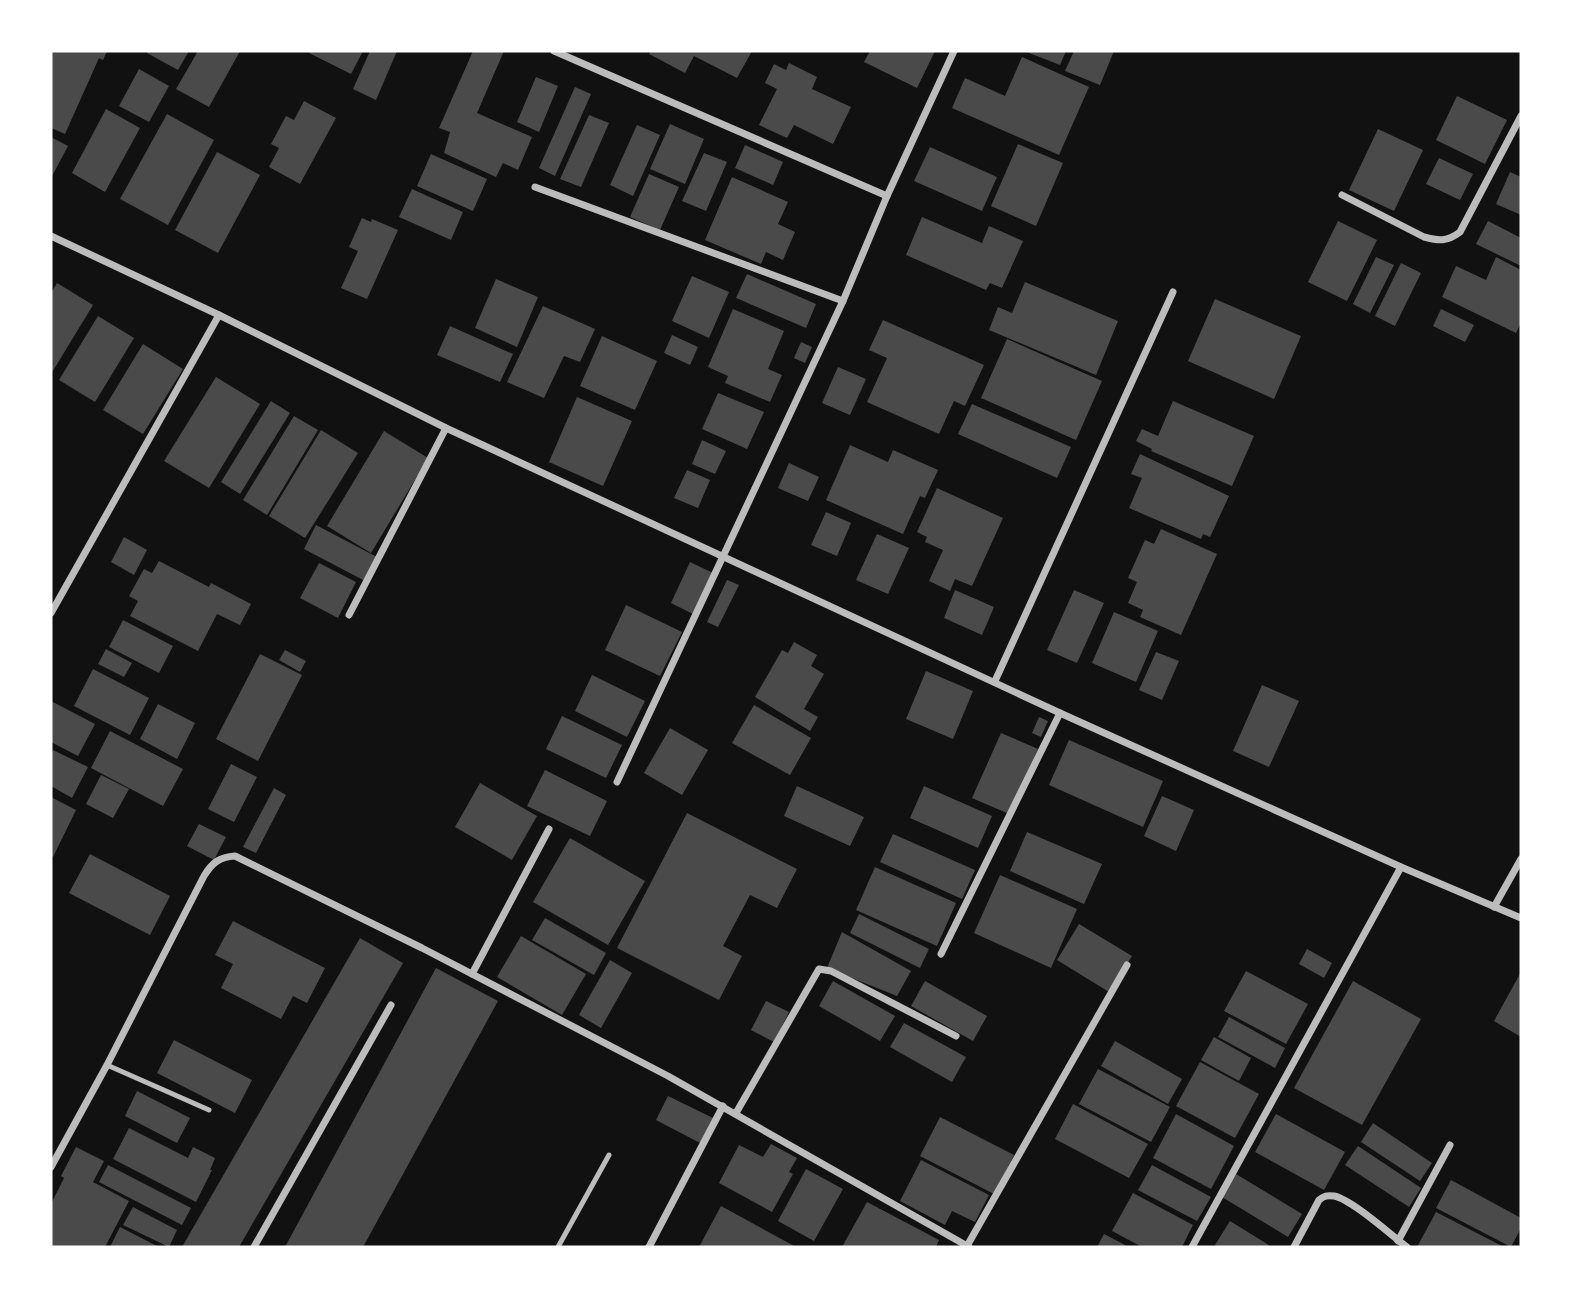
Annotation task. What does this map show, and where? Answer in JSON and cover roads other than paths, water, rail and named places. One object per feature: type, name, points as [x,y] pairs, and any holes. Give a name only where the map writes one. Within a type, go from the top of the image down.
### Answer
[{"type":"street","points":[[554,51],[887,196]]},
{"type":"street","points":[[617,782],[843,302],[887,196],[954,51]]},
{"type":"street","points":[[1342,195],[1424,237],[1450,240],[1460,232],[1521,116]]},
{"type":"street","points":[[534,187],[843,302]]},
{"type":"street","points":[[51,236],[219,315],[446,428],[1060,713],[1401,867],[1521,918]]},
{"type":"street","points":[[995,681],[1173,292]]},
{"type":"street","points":[[51,613],[219,315]]},
{"type":"street","points":[[349,615],[446,428]]},
{"type":"street","points":[[941,954],[1060,713]]},
{"type":"street","points":[[472,974],[549,829]]},
{"type":"street","points":[[51,1167],[204,876],[212,863],[225,857],[235,856],[247,860],[472,974],[736,1113],[968,1247],[1127,965]]},
{"type":"street","points":[[1494,907],[1521,859]]},
{"type":"street","points":[[1192,1247],[1401,867]]},
{"type":"street","points":[[736,1113],[819,969],[831,971],[956,1036]]},
{"type":"street","points":[[254,1247],[391,1005]]},
{"type":"street","points":[[649,1247],[723,1106]]},
{"type":"street","points":[[1398,1241],[1450,1145]]},
{"type":"street","points":[[1294,1247],[1319,1200],[1330,1195],[1343,1199],[1407,1247]]},
{"type":"lane","points":[[107,1065],[209,1110]]},
{"type":"lane","points":[[558,1247],[609,1155]]}]
